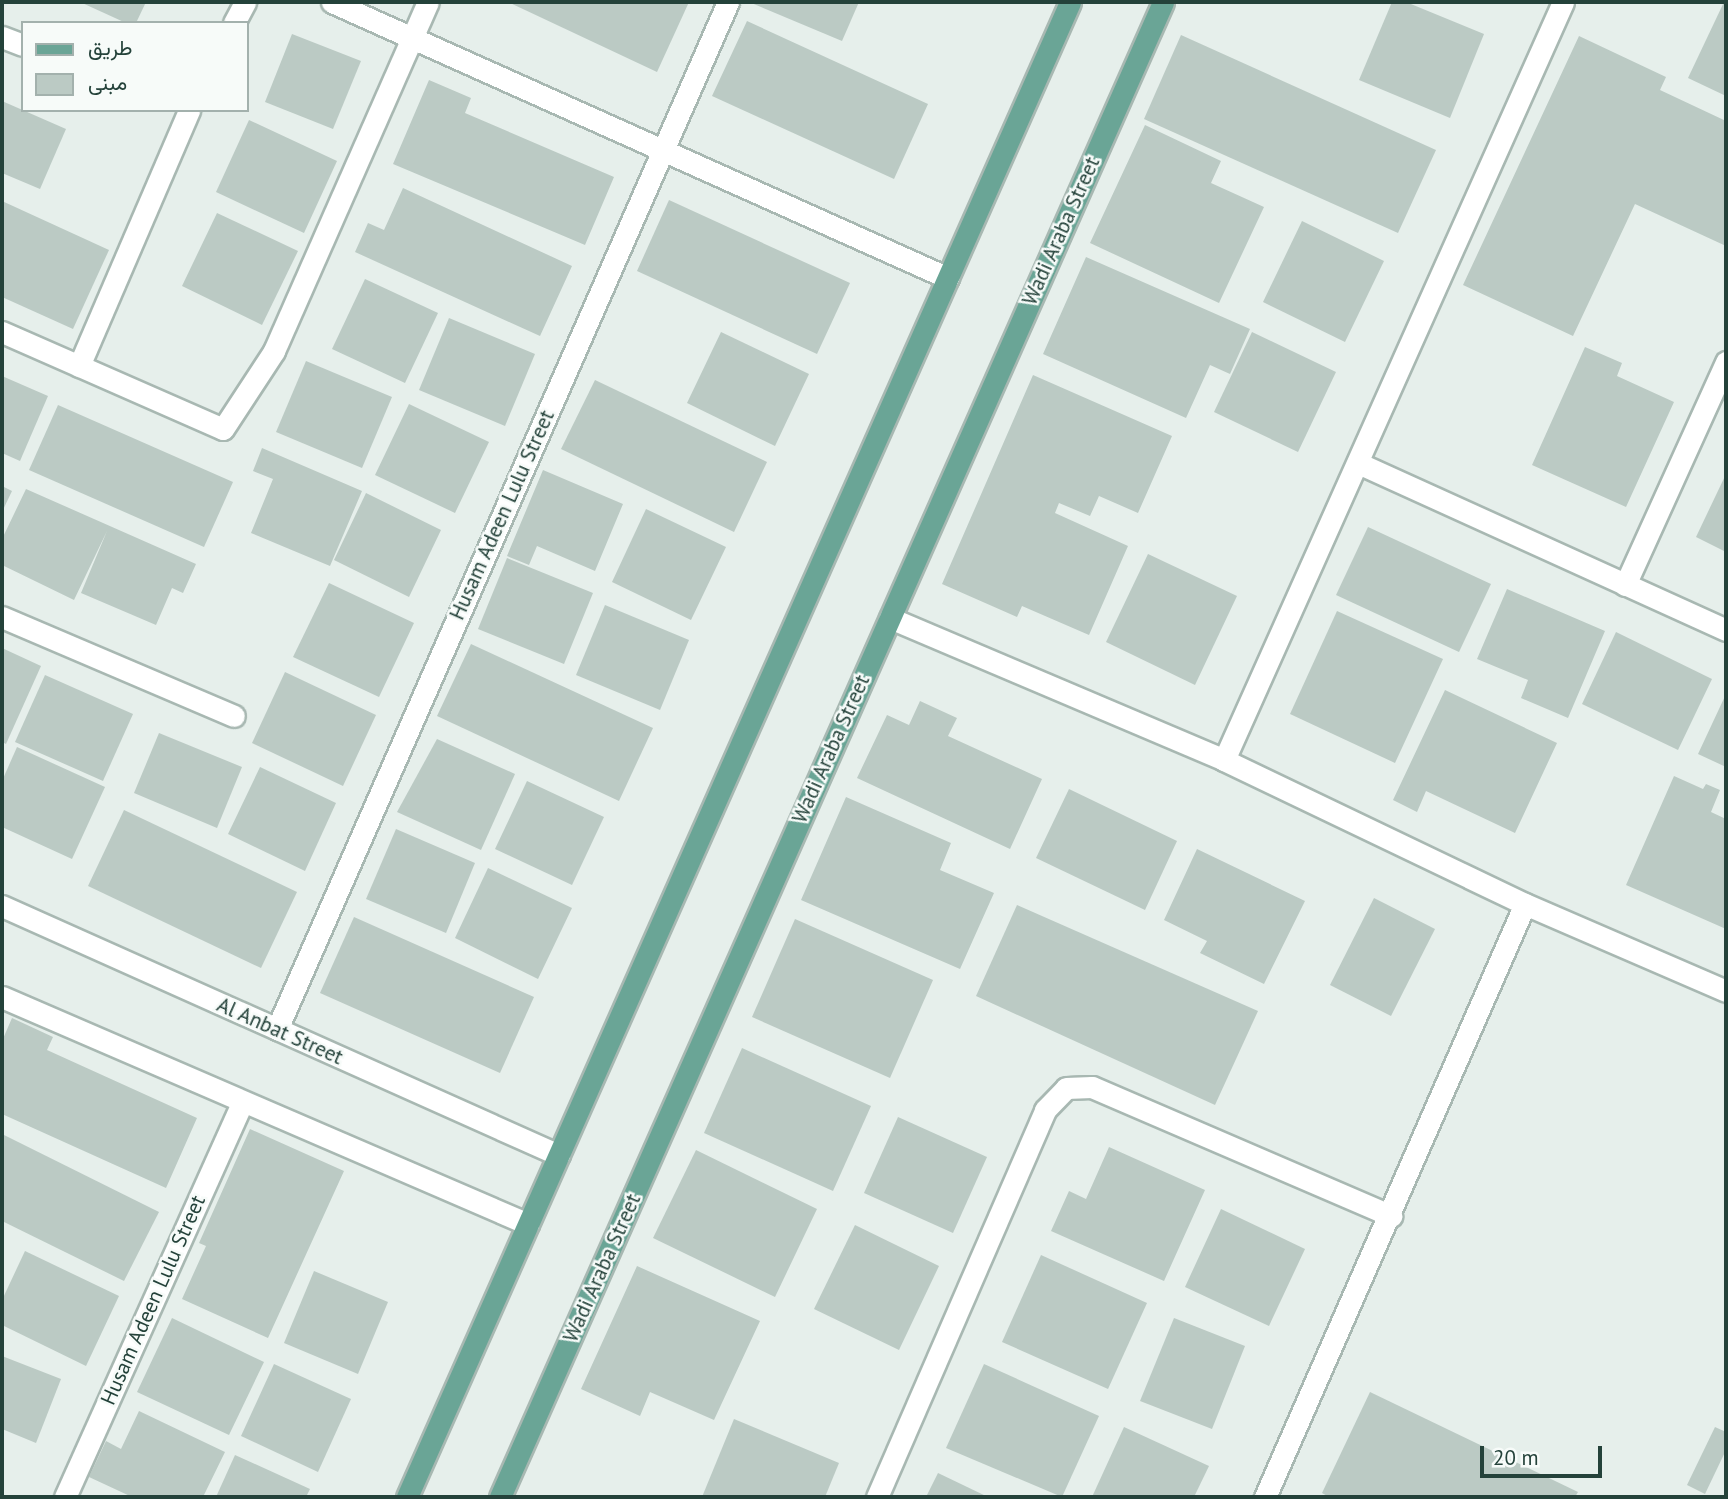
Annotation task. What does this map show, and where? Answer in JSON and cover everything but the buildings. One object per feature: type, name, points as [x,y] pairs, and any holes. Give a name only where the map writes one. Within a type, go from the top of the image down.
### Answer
[{"type":"main road","points":[[407,1497],[1070,2]]},
{"type":"main road","name":"Wadi Araba Street","points":[[500,1497],[1163,2]]},
{"type":"street","points":[[235,21],[245,2]]},
{"type":"street","points":[[332,2],[412,34],[948,278]]},
{"type":"street","points":[[2,332],[223,429],[274,351],[428,2]]},
{"type":"street","name":"Husam Adeen Lulu Street","points":[[277,1029],[728,2]]},
{"type":"street","points":[[1224,760],[1563,2]]},
{"type":"street","points":[[2,37],[21,45]]},
{"type":"street","points":[[79,366],[188,112]]},
{"type":"street","points":[[1625,585],[1726,362]]},
{"type":"street","points":[[1357,463],[1726,630]]},
{"type":"street","points":[[2,617],[234,716]]},
{"type":"street","points":[[890,618],[1224,760],[1525,904],[1726,991]]},
{"type":"street","points":[[1265,1497],[1391,1216],[1525,904]]},
{"type":"street","name":"Al Anbat Street","points":[[2,906],[559,1155]]},
{"type":"street","points":[[2,998],[528,1224]]},
{"type":"street","points":[[877,1497],[1045,1110],[1066,1088],[1092,1087],[1391,1216]]},
{"type":"street","name":"Husam Adeen Lulu Street","points":[[65,1497],[242,1103]]}]
